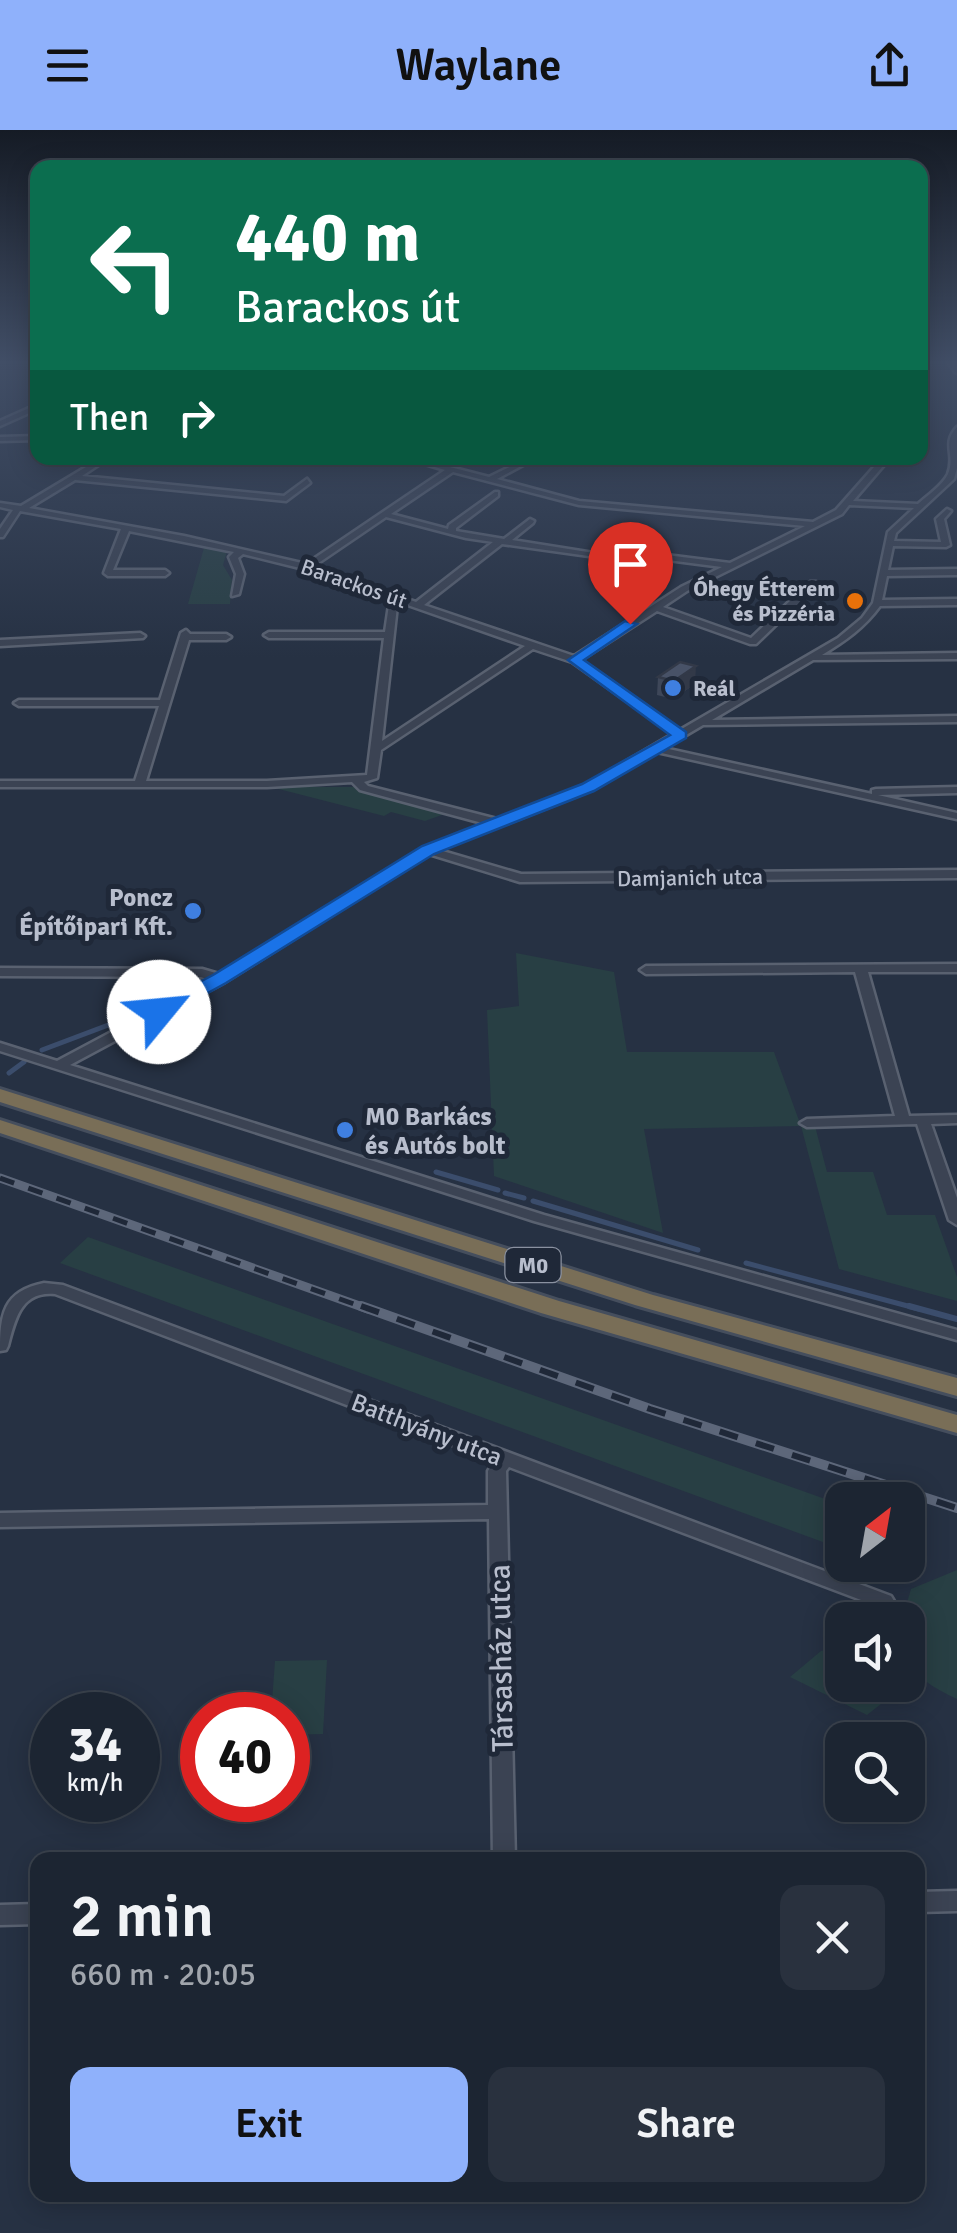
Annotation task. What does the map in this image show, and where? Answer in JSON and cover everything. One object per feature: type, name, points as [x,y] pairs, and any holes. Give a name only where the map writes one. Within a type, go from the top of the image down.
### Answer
[{"type":"highway","points":[[0,1084],[112,1132]]},
{"type":"highway","name":"M0","points":[[0,1095],[644,1300],[957,1387]]},
{"type":"highway","name":"M0","points":[[0,1126],[514,1295],[957,1424]]},
{"type":"street","points":[[60,1065],[220,979],[428,850],[588,788],[858,628],[877,603],[892,532],[950,479],[954,461]]},
{"type":"street","points":[[0,536],[20,508],[93,465]]},
{"type":"street","points":[[436,465],[546,497],[813,524]]},
{"type":"street","points":[[492,480],[521,465]]},
{"type":"street","points":[[575,660],[655,607],[850,504],[881,465]]},
{"type":"street","points":[[307,566],[452,469]]},
{"type":"street","points":[[73,477],[286,499],[307,481]]},
{"type":"street","points":[[452,532],[452,527],[495,494]]},
{"type":"street","points":[[850,504],[920,506]]},
{"type":"street","name":"Barackos út","points":[[0,505],[307,566],[575,660],[681,735]]},
{"type":"street","points":[[888,542],[946,544],[940,520],[948,511]]},
{"type":"street","points":[[383,514],[502,542],[596,554]]},
{"type":"street","points":[[418,605],[530,521]]},
{"type":"street","points":[[126,527],[108,573],[166,573]]},
{"type":"street","points":[[235,594],[240,574],[233,557],[242,551]]},
{"type":"street","points":[[637,553],[729,566]]},
{"type":"street","points":[[884,573],[957,572]]},
{"type":"street","points":[[655,607],[753,642],[813,584]]},
{"type":"street","points":[[0,784],[372,778],[393,605],[401,599]]},
{"type":"street","points":[[877,603],[957,602]]},
{"type":"street","points":[[270,635],[390,634]]},
{"type":"street","points":[[140,784],[186,635],[226,637]]},
{"type":"street","points":[[0,643],[140,636]]},
{"type":"street","points":[[378,748],[534,644]]},
{"type":"street","points":[[812,658],[957,656]]},
{"type":"street","points":[[19,703],[165,703]]},
{"type":"street","points":[[702,723],[957,719]]},
{"type":"street","points":[[656,749],[957,816]]},
{"type":"street","points":[[356,780],[364,788],[497,823]]},
{"type":"street","points":[[851,792],[957,790]]},
{"type":"street","name":"Damjanich utca","points":[[428,850],[530,878],[957,874]]},
{"type":"street","points":[[860,968],[903,1120]]},
{"type":"street","points":[[646,970],[957,968]]},
{"type":"street","points":[[0,972],[202,973],[220,979]]},
{"type":"street","points":[[0,1047],[538,1218],[957,1335]]},
{"type":"street","points":[[807,1123],[957,1118]]},
{"type":"street","points":[[922,1120],[957,1220]]},
{"type":"street","name":"Batthyány utca","points":[[0,1346],[9,1314],[18,1299],[31,1290],[57,1289],[884,1601]]},
{"type":"street","name":"Társasház utca","points":[[504,1852],[497,1471],[505,1459]]},
{"type":"street","points":[[0,1520],[498,1512]]},
{"type":"street","points":[[925,1902],[957,1901]]},
{"type":"street","points":[[0,1915],[30,1914]]},
{"type":"green space","points":[[204,548],[227,551],[223,565],[232,580],[230,604],[188,604]]},
{"type":"green space","points":[[271,787],[354,787],[450,812],[425,821],[391,812],[384,816]]},
{"type":"green space","points":[[516,953],[614,972],[627,1052],[774,1052],[801,1126],[644,1129],[663,1233],[494,1176],[487,1010],[519,1006]]},
{"type":"green space","points":[[801,1126],[815,1126],[827,1172],[873,1172],[887,1215],[935,1215],[957,1277],[957,1301],[839,1269]]},
{"type":"green space","points":[[88,1237],[825,1499],[825,1543],[60,1263]]},
{"type":"green space","points":[[957,1570],[957,1699],[925,1680],[925,1602],[907,1602],[911,1589]]},
{"type":"green space","points":[[825,1650],[825,1694],[790,1677]]},
{"type":"green space","points":[[327,1660],[323,1734],[310,1734],[310,1692],[273,1692],[275,1661]]},
{"type":"green space","points":[[841,1702],[884,1702],[867,1715]]},
{"type":"building","points":[[680,662],[696,666],[674,681],[658,677]]},
{"type":"waterway","points":[[42,1050],[127,1018]]},
{"type":"waterway","points":[[9,1073],[24,1062]]},
{"type":"waterway","points":[[436,1172],[498,1190]]},
{"type":"waterway","points":[[505,1193],[524,1198]]},
{"type":"waterway","points":[[533,1201],[698,1250]]},
{"type":"waterway","points":[[746,1263],[919,1309]]},
{"type":"waterway","points":[[909,1306],[957,1319]]},
{"type":"railway","points":[[0,1178],[368,1309]]},
{"type":"railway","points":[[361,1306],[650,1409],[957,1508]]},
{"type":"place","name":"Óhegy Étterem és Pizzéria","points":[[855,601]]},
{"type":"place","name":"Reál","points":[[673,688]]},
{"type":"place","name":"Poncz Építőipari Kft.","points":[[193,911]]},
{"type":"place","name":"M0 Barkács és Autós bolt","points":[[345,1130]]},
{"type":"route","points":[[159,1012],[220,979],[428,850],[588,788],[681,735],[575,660],[630,624]]}]
